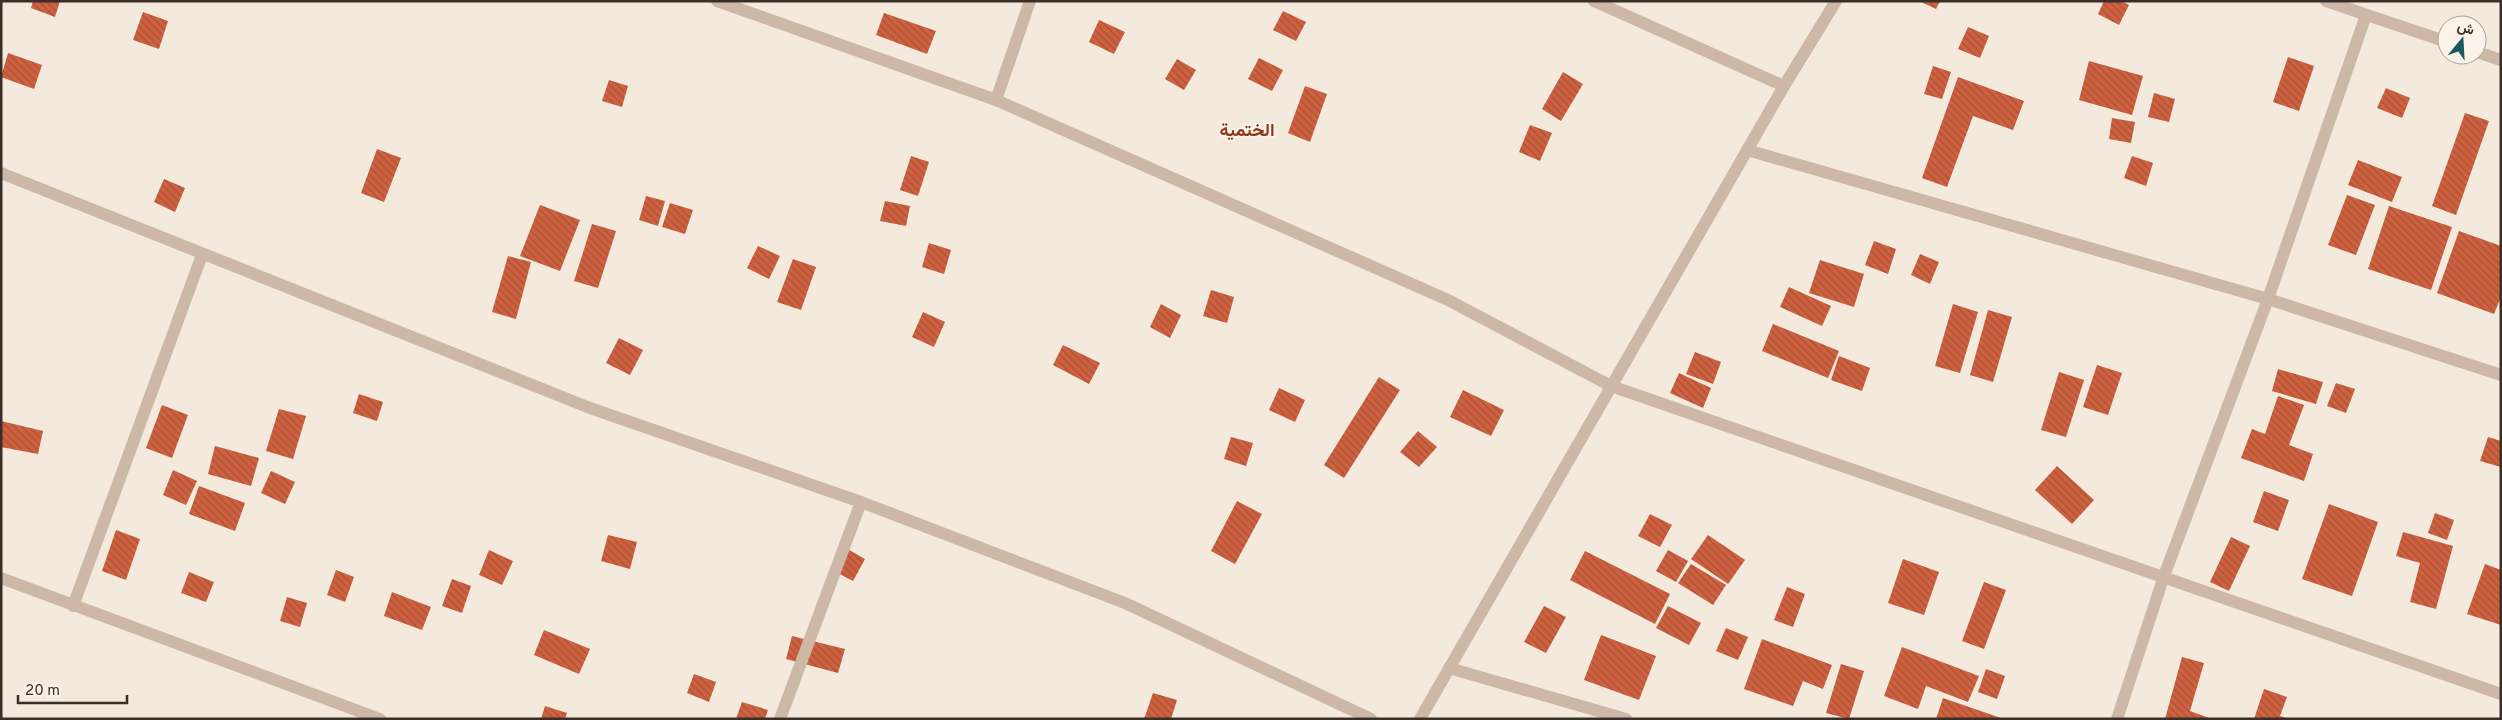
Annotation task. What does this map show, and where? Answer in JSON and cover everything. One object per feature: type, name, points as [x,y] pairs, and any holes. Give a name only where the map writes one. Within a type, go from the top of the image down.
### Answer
[{"type":"street","points":[[717,1],[996,100],[1448,300],[1611,386],[2501,694]]},
{"type":"street","points":[[996,100],[1030,1]]},
{"type":"street","points":[[1594,1],[1784,86]]},
{"type":"street","points":[[1420,719],[1784,86],[1836,1]]},
{"type":"street","points":[[2326,1],[2437,39]]},
{"type":"street","points":[[2117,719],[2164,576],[2268,299],[2366,15]]},
{"type":"street","points":[[2487,55],[2501,60]]},
{"type":"street","points":[[1747,150],[2268,299],[2501,375]]},
{"type":"street","points":[[1,172],[590,408],[861,502],[1125,602],[1371,719]]},
{"type":"street","points":[[73,606],[202,254]]},
{"type":"street","points":[[780,719],[861,502]]},
{"type":"street","points":[[1,578],[380,719]]},
{"type":"street","points":[[1449,668],[1626,719]]},
{"type":"building","points":[[33,1],[60,1],[55,17],[31,8]]},
{"type":"building","points":[[1919,1],[1940,1],[1936,9]]},
{"type":"building","points":[[2104,1],[2121,1],[2129,5],[2119,25],[2098,14]]},
{"type":"building","points":[[1283,11],[1306,22],[1296,41],[1273,30]]},
{"type":"building","points":[[143,12],[168,21],[159,49],[133,40]]},
{"type":"building","points":[[884,13],[936,31],[927,54],[876,35]]},
{"type":"building","points":[[1099,20],[1125,32],[1114,54],[1089,42]]},
{"type":"building","points":[[1968,27],[1989,36],[1980,58],[1958,49]]},
{"type":"building","points":[[8,53],[42,65],[34,89],[1,77]]},
{"type":"building","points":[[2288,57],[2314,66],[2299,111],[2273,102]]},
{"type":"building","points":[[1259,58],[1283,70],[1272,91],[1248,79]]},
{"type":"building","points":[[1177,59],[1196,70],[1184,90],[1165,79]]},
{"type":"building","points":[[2089,61],[2143,76],[2132,115],[2079,100]]},
{"type":"building","points":[[1933,66],[1951,72],[1942,99],[1924,94]]},
{"type":"building","points":[[1563,72],[1583,84],[1561,121],[1542,109]]},
{"type":"building","points":[[1958,77],[2024,101],[2013,130],[1973,116],[1947,187],[1922,178]]},
{"type":"building","points":[[609,80],[628,86],[622,107],[602,101]]},
{"type":"building","points":[[1305,86],[1327,94],[1310,142],[1288,133]]},
{"type":"building","points":[[2386,88],[2410,98],[2402,118],[2377,108]]},
{"type":"building","points":[[2154,93],[2175,99],[2169,122],[2148,117]]},
{"type":"building","points":[[2465,113],[2489,121],[2456,215],[2432,206]]},
{"type":"building","points":[[2112,118],[2135,122],[2131,143],[2109,139]]},
{"type":"building","points":[[1530,125],[1552,133],[1540,161],[1519,152]]},
{"type":"building","points":[[377,149],[401,158],[384,202],[361,193]]},
{"type":"building","points":[[911,156],[929,162],[918,196],[900,190]]},
{"type":"building","points":[[2132,156],[2153,163],[2146,186],[2124,178]]},
{"type":"building","points":[[2358,160],[2402,177],[2392,202],[2348,185]]},
{"type":"building","points":[[164,179],[185,188],[175,212],[154,202]]},
{"type":"building","points":[[2347,195],[2375,205],[2356,255],[2328,245]]},
{"type":"building","points":[[646,196],[665,201],[658,226],[639,220]]},
{"type":"building","points":[[885,201],[910,206],[906,226],[880,221]]},
{"type":"building","points":[[670,203],[693,210],[685,234],[662,227]]},
{"type":"building","points":[[540,205],[580,220],[560,271],[520,256]]},
{"type":"building","points":[[2389,206],[2452,227],[2431,290],[2368,269]]},
{"type":"building","points":[[592,224],[616,231],[598,288],[574,281]]},
{"type":"building","points":[[2459,231],[2501,246],[2501,297],[2494,314],[2437,293]]},
{"type":"building","points":[[1874,241],[1896,249],[1888,274],[1865,265]]},
{"type":"building","points":[[929,243],[951,250],[944,274],[922,267]]},
{"type":"building","points":[[758,246],[780,256],[769,279],[747,268]]},
{"type":"building","points":[[1920,254],[1939,262],[1930,284],[1911,275]]},
{"type":"building","points":[[508,256],[531,262],[516,319],[492,312]]},
{"type":"building","points":[[793,259],[816,267],[801,310],[777,302]]},
{"type":"building","points":[[1820,260],[1864,274],[1854,307],[1809,293]]},
{"type":"building","points":[[1789,287],[1831,306],[1822,326],[1780,307]]},
{"type":"building","points":[[1211,290],[1234,297],[1227,323],[1203,316]]},
{"type":"building","points":[[1161,304],[1181,315],[1170,338],[1150,327]]},
{"type":"building","points":[[1953,304],[1978,312],[1960,373],[1935,366]]},
{"type":"building","points":[[1988,310],[2012,317],[1993,382],[1970,375]]},
{"type":"building","points":[[923,312],[945,322],[934,347],[912,337]]},
{"type":"building","points":[[1773,324],[1839,351],[1828,378],[1762,351]]},
{"type":"building","points":[[619,338],[643,350],[630,375],[606,363]]},
{"type":"building","points":[[1063,345],[1100,363],[1089,384],[1053,365]]},
{"type":"building","points":[[1695,352],[1721,362],[1713,384],[1686,374]]},
{"type":"building","points":[[1839,356],[1870,368],[1862,391],[1831,380]]},
{"type":"building","points":[[2097,365],[2122,373],[2108,415],[2083,407]]},
{"type":"building","points":[[2278,369],[2323,382],[2316,404],[2272,391]]},
{"type":"building","points":[[2059,372],[2084,380],[2066,437],[2041,430]]},
{"type":"building","points":[[1679,373],[1711,388],[1703,408],[1670,393]]},
{"type":"building","points":[[1379,377],[1400,390],[1344,478],[1324,465]]},
{"type":"building","points":[[2336,383],[2355,389],[2346,413],[2327,406]]},
{"type":"building","points":[[1279,388],[1305,400],[1295,422],[1269,410]]},
{"type":"building","points":[[1463,390],[1504,410],[1491,436],[1450,417]]},
{"type":"building","points":[[359,394],[383,402],[377,421],[353,413]]},
{"type":"building","points":[[2278,396],[2304,405],[2289,445],[2313,454],[2304,481],[2241,458],[2252,429],[2265,434]]},
{"type":"building","points":[[162,405],[188,415],[172,458],[146,448]]},
{"type":"building","points":[[279,409],[306,416],[293,459],[266,451]]},
{"type":"building","points":[[1,421],[43,431],[38,454],[1,447]]},
{"type":"building","points":[[1418,431],[1437,447],[1419,467],[1400,452]]},
{"type":"building","points":[[1231,437],[1253,443],[1246,466],[1224,459]]},
{"type":"building","points":[[2488,437],[2501,441],[2501,467],[2480,461]]},
{"type":"building","points":[[215,446],[259,458],[251,486],[208,474]]},
{"type":"building","points":[[2057,466],[2094,500],[2072,524],[2035,490]]},
{"type":"building","points":[[173,470],[197,481],[186,505],[163,495]]},
{"type":"building","points":[[271,471],[295,482],[285,504],[261,493]]},
{"type":"building","points":[[199,486],[245,503],[235,531],[189,514]]},
{"type":"building","points":[[2264,491],[2289,500],[2278,531],[2253,522]]},
{"type":"building","points":[[1237,501],[1262,514],[1235,564],[1211,551]]},
{"type":"building","points":[[2329,504],[2378,522],[2352,596],[2302,579]]},
{"type":"building","points":[[2435,513],[2454,520],[2447,540],[2428,533]]},
{"type":"building","points":[[1650,514],[1672,525],[1660,547],[1638,536]]},
{"type":"building","points":[[116,530],[140,539],[126,580],[102,571]]},
{"type":"building","points":[[2403,532],[2453,546],[2436,609],[2410,602],[2420,563],[2396,556]]},
{"type":"building","points":[[608,535],[637,542],[630,569],[601,561]]},
{"type":"building","points":[[1708,535],[1745,560],[1728,584],[1691,559]]},
{"type":"building","points":[[2231,537],[2250,546],[2229,591],[2210,582]]},
{"type":"building","points":[[842,546],[865,559],[853,581],[830,569]]},
{"type":"building","points":[[489,550],[513,561],[502,585],[479,575]]},
{"type":"building","points":[[1668,550],[1688,561],[1676,582],[1656,571]]},
{"type":"building","points":[[1585,551],[1670,594],[1655,624],[1570,580]]},
{"type":"building","points":[[1903,559],[1939,572],[1924,615],[1888,603]]},
{"type":"building","points":[[1691,564],[1726,585],[1713,605],[1678,583]]},
{"type":"building","points":[[2485,564],[2501,570],[2501,625],[2467,614]]},
{"type":"building","points":[[336,570],[354,577],[345,602],[327,595]]},
{"type":"building","points":[[189,572],[214,582],[206,602],[181,593]]},
{"type":"building","points":[[452,579],[471,586],[462,613],[442,606]]},
{"type":"building","points":[[1984,582],[2006,590],[1984,649],[1962,641]]},
{"type":"building","points":[[1787,587],[1805,594],[1793,627],[1774,620]]},
{"type":"building","points":[[392,592],[431,607],[422,630],[384,616]]},
{"type":"building","points":[[287,597],[307,603],[300,627],[280,621]]},
{"type":"building","points":[[1544,606],[1566,617],[1546,653],[1524,642]]},
{"type":"building","points":[[1668,606],[1701,623],[1689,645],[1656,628]]},
{"type":"building","points":[[1726,628],[1748,637],[1738,660],[1716,651]]},
{"type":"building","points":[[544,630],[590,649],[579,674],[534,655]]},
{"type":"building","points":[[1601,635],[1656,656],[1639,700],[1584,680]]},
{"type":"building","points":[[792,636],[845,649],[838,673],[786,659]]},
{"type":"building","points":[[1762,639],[1832,665],[1823,689],[1803,681],[1793,706],[1744,689]]},
{"type":"building","points":[[1902,647],[1979,676],[1968,702],[1926,686],[1918,709],[1884,696]]},
{"type":"building","points":[[2182,657],[2204,663],[2190,711],[2212,719],[2165,719]]},
{"type":"building","points":[[1841,664],[1864,671],[1849,719],[1826,713]]},
{"type":"building","points":[[1986,669],[2005,676],[1997,699],[1978,692]]},
{"type":"building","points":[[694,674],[716,682],[709,702],[687,693]]},
{"type":"building","points":[[2264,689],[2287,697],[2280,716],[2289,719],[2254,719]]},
{"type":"building","points":[[1153,693],[1177,700],[1171,719],[1144,719]]},
{"type":"building","points":[[1943,698],[2001,718],[2001,719],[1936,719]]},
{"type":"building","points":[[742,702],[768,710],[765,719],[736,719]]},
{"type":"building","points":[[545,706],[567,713],[565,719],[541,719]]},
{"type":"district","name":"الختمية","points":[[1247,131]]}]
